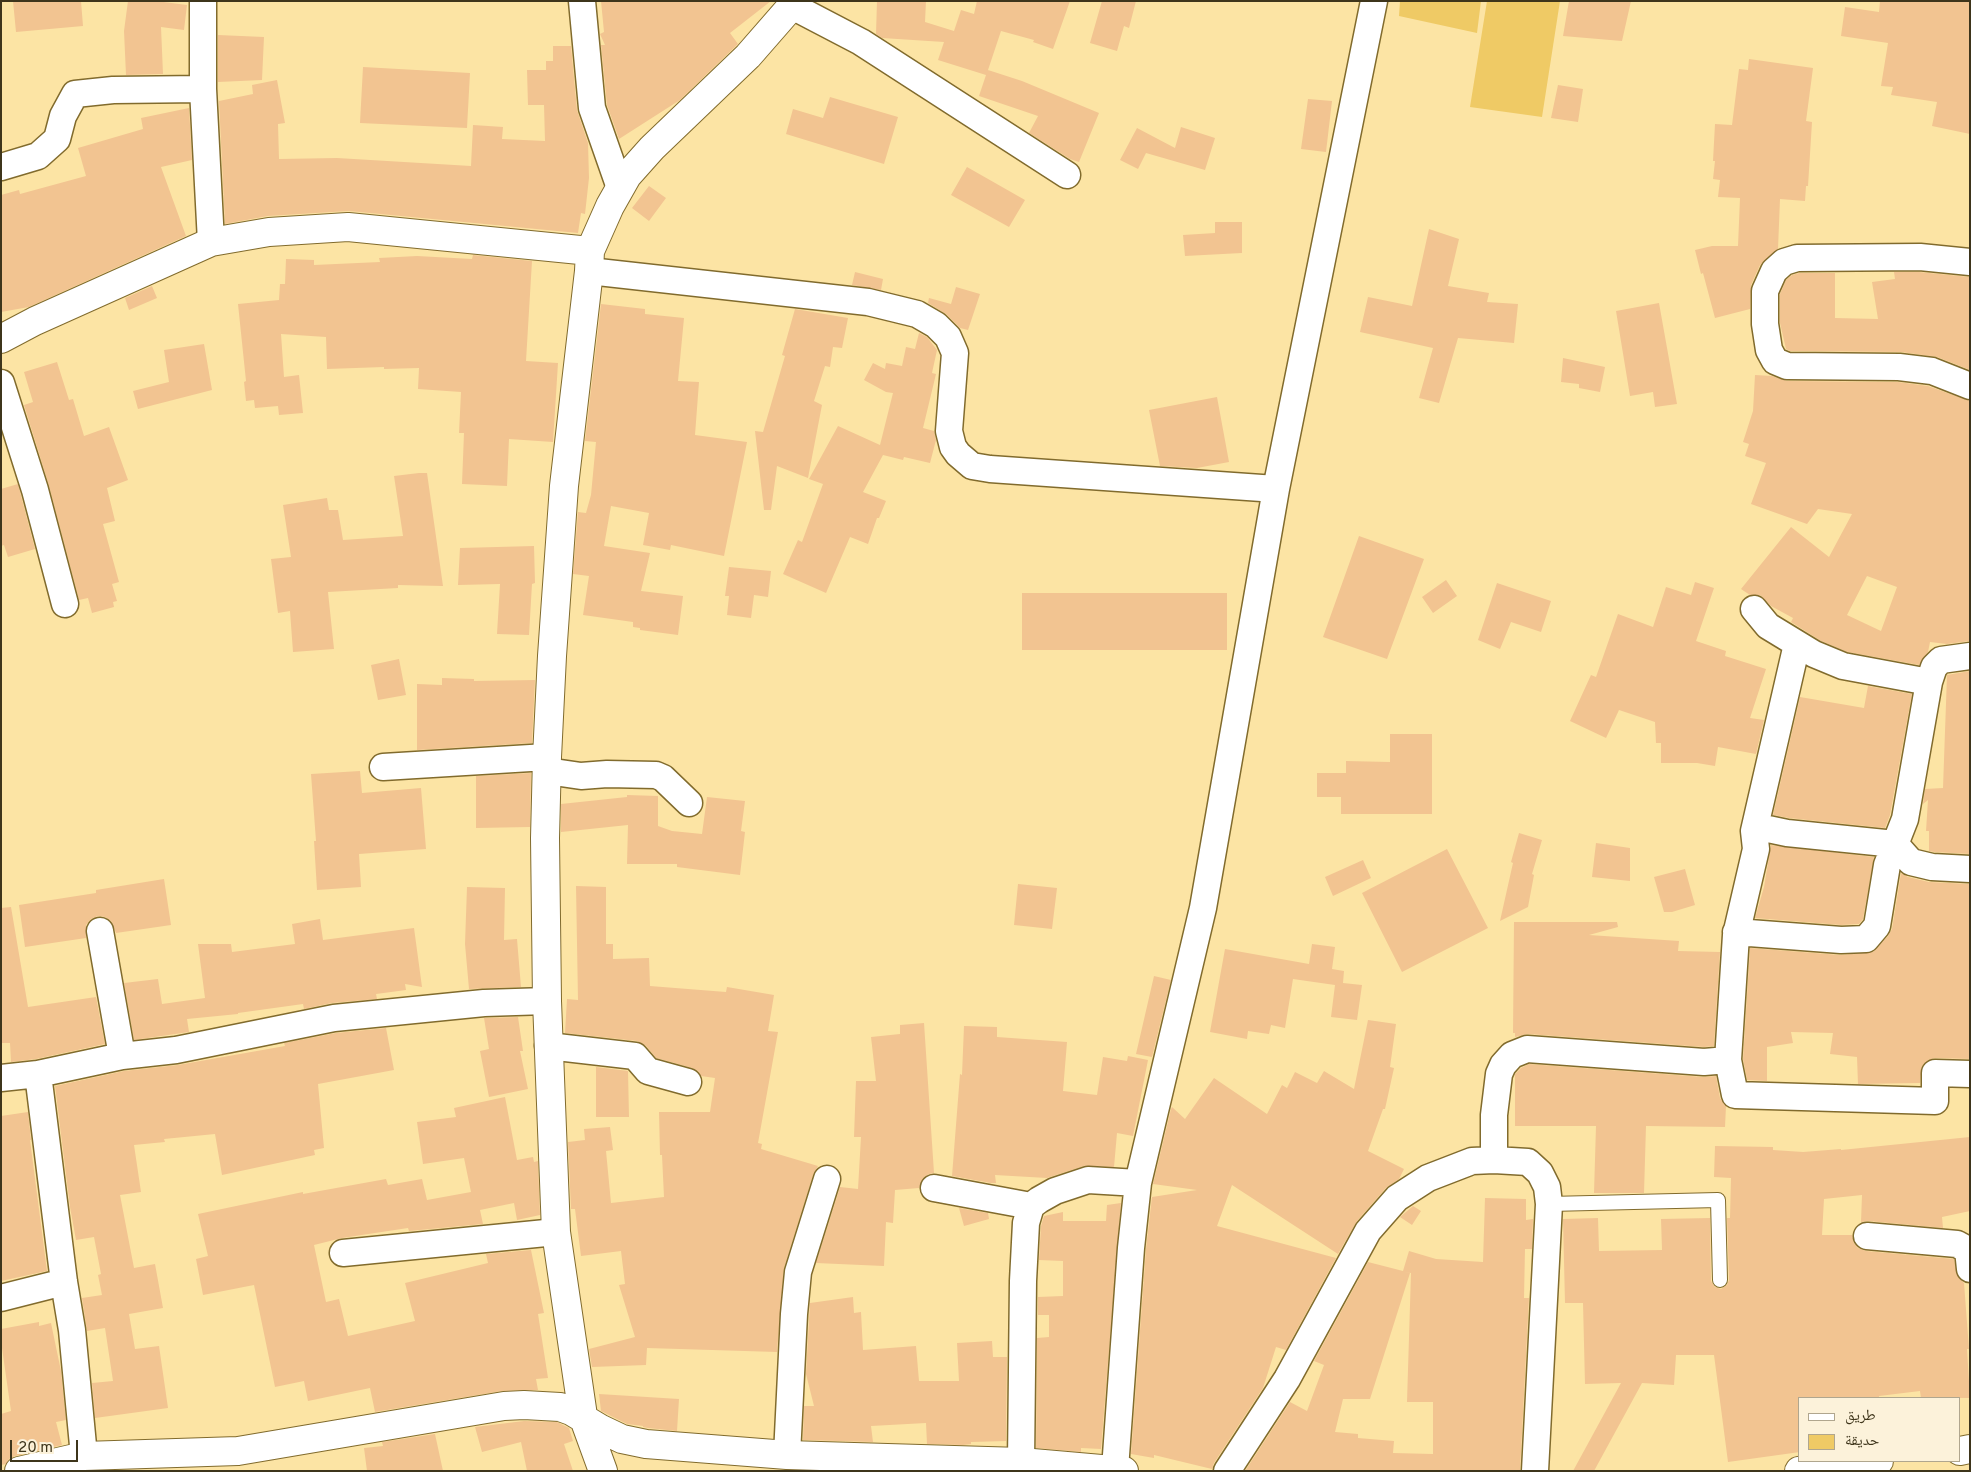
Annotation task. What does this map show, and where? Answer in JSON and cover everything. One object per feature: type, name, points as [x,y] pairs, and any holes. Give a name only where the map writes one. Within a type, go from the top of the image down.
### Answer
[{"type":"street","points":[[202,1],[203,89],[211,242]]},
{"type":"street","points":[[582,1],[592,108],[620,188]]},
{"type":"street","points":[[19,1471],[84,1456],[238,1461],[504,1406],[542,1405],[560,1407],[583,1416],[601,1429],[622,1439],[646,1444],[787,1454],[1021,1462],[1120,1470],[1131,1248],[1138,1183],[1203,908],[1276,489],[1374,1]]},
{"type":"street","points":[[603,1471],[583,1416],[556,1232],[548,1046],[545,838],[547,764],[564,486],[590,261],[620,188],[627,176],[652,148],[748,56],[794,4],[861,42],[1067,174]]},
{"type":"street","points":[[1,167],[38,156],[57,140],[63,116],[75,94],[113,90],[203,89]]},
{"type":"street","points":[[1,339],[211,242],[268,232],[348,228],[868,302],[917,314],[936,325],[948,337],[955,353],[949,431],[953,447],[972,466],[990,469],[1276,489]]},
{"type":"street","points":[[1970,262],[1920,257],[1797,258],[1784,262],[1774,270],[1765,291],[1769,350],[1775,361],[1787,366],[1898,367],[1932,371],[1970,386]]},
{"type":"street","points":[[1,383],[35,490],[65,604]]},
{"type":"street","points":[[1754,609],[1768,626],[1814,654],[1843,666],[1929,682]]},
{"type":"street","points":[[1797,644],[1754,831],[1756,849],[1736,932],[1728,1060],[1735,1096],[1935,1101],[1935,1073],[1970,1074]]},
{"type":"street","points":[[1736,932],[1841,940],[1866,938],[1877,926],[1887,865],[1905,819],[1929,682],[1934,667],[1941,660],[1970,656]]},
{"type":"street","points":[[383,767],[547,764],[581,776],[615,774],[656,775],[663,778],[676,789],[689,804]]},
{"type":"street","points":[[1754,831],[1768,829],[1786,833],[1895,844],[1911,862],[1970,869]]},
{"type":"street","points":[[100,931],[122,1056]]},
{"type":"street","points":[[1,1078],[38,1074],[122,1056],[176,1050],[334,1018],[484,1003],[547,1002]]},
{"type":"street","points":[[548,1046],[635,1056],[648,1071],[688,1082]]},
{"type":"street","points":[[1494,1160],[1494,1115],[1499,1074],[1503,1065],[1512,1055],[1527,1049],[1704,1062],[1728,1060]]},
{"type":"street","points":[[38,1074],[64,1282],[72,1330],[84,1456]]},
{"type":"street","points":[[1227,1471],[1287,1379],[1368,1232],[1396,1198],[1428,1178],[1472,1161],[1494,1160],[1528,1162],[1540,1172],[1547,1187],[1549,1204],[1535,1471]]},
{"type":"street","points":[[787,1454],[798,1272],[827,1179]]},
{"type":"street","points":[[1021,1462],[1022,1281],[1026,1223],[1031,1206],[1055,1191],[1088,1180],[1138,1183]]},
{"type":"street","points":[[934,1188],[1031,1206]]},
{"type":"street","points":[[343,1253],[556,1232]]},
{"type":"street","points":[[1867,1236],[1958,1244],[1968,1250],[1970,1269]]},
{"type":"street","points":[[1,1298],[64,1282]]},
{"type":"street","points":[[1799,1471],[1871,1462]]},
{"type":"lane","points":[[1549,1204],[1718,1200],[1720,1280]]},
{"type":"green space","points":[[1400,1],[1481,1],[1477,33],[1399,16]]},
{"type":"green space","points":[[1487,1],[1560,1],[1542,117],[1470,107]]},
{"type":"building","points":[[13,1],[81,1],[83,26],[16,32]]},
{"type":"building","points":[[128,1],[156,1],[187,5],[184,30],[161,27],[163,74],[126,75],[124,31]]},
{"type":"building","points":[[601,1],[771,1],[730,33],[738,44],[680,100],[619,139],[607,105],[601,45],[605,45],[600,34],[604,32]]},
{"type":"building","points":[[877,1],[926,1],[925,22],[954,31],[961,10],[974,14],[977,1],[1070,1],[1053,49],[1033,42],[1034,40],[1001,31],[988,70],[1022,81],[1099,113],[1079,162],[1070,159],[1029,133],[1038,116],[979,96],[986,75],[938,60],[944,42],[882,38],[876,34]]},
{"type":"building","points":[[1102,1],[1136,1],[1129,28],[1124,26],[1117,51],[1090,43]]},
{"type":"building","points":[[1569,1],[1631,1],[1622,41],[1563,36]]},
{"type":"building","points":[[1880,1],[1970,1],[1970,134],[1932,126],[1937,102],[1891,95],[1893,87],[1881,86],[1888,43],[1841,36],[1845,7],[1879,12]]},
{"type":"building","points":[[218,35],[264,37],[262,80],[218,82]]},
{"type":"building","points":[[553,46],[571,46],[577,110],[588,143],[589,178],[585,214],[581,213],[578,233],[349,211],[268,216],[225,224],[219,101],[253,94],[252,85],[277,80],[285,123],[278,124],[279,159],[337,158],[471,166],[473,125],[503,127],[502,139],[545,141],[544,105],[528,105],[527,70],[546,70],[546,61],[553,61]]},
{"type":"building","points":[[1749,59],[1813,68],[1806,121],[1812,122],[1808,186],[1806,186],[1805,201],[1780,199],[1778,249],[1760,265],[1751,285],[1750,309],[1715,318],[1695,250],[1712,246],[1738,246],[1740,198],[1718,197],[1720,180],[1713,179],[1715,124],[1732,125],[1739,69],[1748,70]]},
{"type":"building","points":[[363,67],[470,73],[467,128],[360,123]]},
{"type":"building","points":[[1558,85],[1583,89],[1578,122],[1551,118]]},
{"type":"building","points":[[830,97],[898,117],[884,164],[786,134],[793,109],[823,118]]},
{"type":"building","points":[[1308,99],[1332,101],[1326,152],[1301,149]]},
{"type":"building","points":[[189,108],[192,160],[161,167],[186,236],[29,307],[1,312],[1,195],[19,190],[20,194],[86,176],[78,148],[143,129],[141,118]]},
{"type":"building","points":[[1181,127],[1215,138],[1205,170],[1146,153],[1138,169],[1120,160],[1137,128],[1175,148]]},
{"type":"building","points":[[967,167],[1025,200],[1009,227],[951,195]]},
{"type":"building","points":[[649,186],[666,198],[649,221],[632,208]]},
{"type":"building","points":[[1215,222],[1242,222],[1242,253],[1185,256],[1183,235],[1215,233]]},
{"type":"building","points":[[1429,229],[1459,239],[1448,286],[1489,293],[1487,302],[1518,304],[1514,343],[1458,338],[1439,403],[1419,398],[1433,348],[1360,332],[1368,297],[1412,306]]},
{"type":"building","points":[[473,255],[532,261],[526,361],[558,363],[553,442],[509,439],[507,486],[462,484],[464,433],[459,433],[461,392],[418,389],[419,368],[327,369],[326,337],[281,334],[284,377],[299,375],[303,413],[279,415],[278,406],[255,408],[254,400],[246,401],[244,382],[246,381],[238,304],[279,300],[280,284],[285,284],[286,259],[314,260],[314,265],[380,262],[379,258],[417,256],[472,259]]},
{"type":"building","points":[[855,272],[883,279],[881,290],[852,285]]},
{"type":"building","points":[[1894,272],[1919,272],[1970,277],[1970,370],[1937,357],[1901,352],[1790,351],[1786,349],[1780,323],[1780,294],[1786,280],[1792,275],[1799,273],[1835,273],[1835,318],[1878,319],[1872,282],[1895,279]]},
{"type":"building","points":[[152,286],[157,298],[129,310],[125,298]]},
{"type":"building","points":[[956,287],[980,294],[968,330],[960,328],[946,314],[928,303],[929,298],[951,304]]},
{"type":"building","points":[[1659,303],[1677,404],[1655,407],[1653,392],[1630,396],[1616,311]]},
{"type":"building","points":[[601,304],[645,309],[645,314],[684,318],[678,381],[699,382],[695,435],[747,442],[724,556],[671,545],[670,550],[643,545],[649,513],[611,506],[604,546],[650,553],[641,591],[683,596],[678,635],[640,630],[640,628],[633,627],[633,622],[583,615],[589,576],[573,574],[578,512],[586,513],[591,495],[596,442],[585,441]]},
{"type":"building","points":[[795,309],[848,318],[842,348],[833,347],[830,367],[825,366],[814,401],[822,405],[808,478],[777,466],[771,510],[764,510],[755,431],[763,432],[785,356],[782,355]]},
{"type":"building","points":[[919,333],[927,337],[937,350],[932,373],[936,374],[923,428],[934,431],[936,440],[930,463],[904,457],[903,460],[883,455],[863,492],[886,501],[879,518],[877,518],[868,544],[850,537],[826,593],[783,574],[798,540],[802,542],[823,484],[809,479],[838,426],[880,445],[893,393],[886,392],[864,380],[873,363],[885,369],[886,363],[902,366],[906,347],[915,349]]},
{"type":"building","points":[[204,344],[212,390],[138,409],[133,391],[169,382],[164,350]]},
{"type":"building","points":[[1563,358],[1605,367],[1600,392],[1579,388],[1579,384],[1561,382]]},
{"type":"building","points":[[57,362],[69,400],[73,399],[84,436],[109,427],[128,480],[107,488],[115,521],[103,524],[119,582],[112,584],[117,601],[113,602],[114,607],[92,613],[88,598],[79,600],[49,486],[24,405],[33,402],[24,372]]},
{"type":"building","points":[[1755,375],[1772,376],[1787,381],[1898,382],[1928,386],[1970,401],[1970,641],[1947,644],[1930,642],[1928,652],[1919,665],[1847,652],[1821,641],[1791,622],[1793,618],[1771,606],[1760,595],[1750,595],[1741,589],[1791,527],[1829,557],[1852,514],[1818,509],[1807,524],[1751,504],[1766,463],[1745,456],[1749,444],[1743,442],[1753,411]],"holes":[[[1867,576],[1897,587],[1881,631],[1847,615]]]},
{"type":"building","points":[[1217,397],[1229,462],[1197,468],[1160,466],[1149,410]]},
{"type":"building","points":[[427,473],[443,586],[398,585],[398,588],[328,592],[334,649],[293,652],[290,611],[278,613],[271,559],[291,557],[283,505],[327,498],[329,510],[338,510],[343,540],[403,536],[394,476]]},
{"type":"building","points":[[18,484],[35,549],[8,557],[4,545],[1,546],[1,489]]},
{"type":"building","points":[[1359,536],[1424,559],[1387,659],[1323,637]]},
{"type":"building","points":[[534,546],[535,583],[532,584],[529,635],[497,634],[500,584],[458,585],[460,548]]},
{"type":"building","points":[[729,567],[771,571],[768,597],[754,595],[751,618],[727,615],[729,596],[725,596]]},
{"type":"building","points":[[1446,580],[1457,596],[1433,613],[1422,597]]},
{"type":"building","points":[[1695,582],[1714,588],[1696,641],[1726,651],[1725,656],[1766,669],[1750,718],[1764,720],[1756,754],[1718,747],[1715,766],[1697,763],[1661,763],[1661,743],[1656,743],[1655,722],[1619,710],[1606,738],[1570,721],[1591,675],[1596,677],[1618,614],[1653,627],[1666,587],[1691,595]]},
{"type":"building","points":[[1497,583],[1551,601],[1541,632],[1511,622],[1500,649],[1478,640]]},
{"type":"building","points":[[1022,593],[1227,593],[1227,650],[1022,650]]},
{"type":"building","points":[[399,659],[406,695],[378,700],[371,665]]},
{"type":"building","points":[[1970,671],[1970,854],[1929,851],[1929,831],[1926,831],[1928,800],[1923,804],[1925,789],[1943,788],[1947,675]]},
{"type":"building","points":[[442,678],[474,679],[474,681],[535,680],[532,743],[417,750],[417,684],[442,685]]},
{"type":"building","points":[[1868,686],[1912,694],[1890,815],[1885,828],[1773,815],[1800,697],[1864,708]]},
{"type":"building","points":[[1390,734],[1432,734],[1432,814],[1341,814],[1341,797],[1317,797],[1317,773],[1346,773],[1346,761],[1390,762]]},
{"type":"building","points":[[360,771],[362,793],[421,788],[426,849],[359,854],[361,887],[317,890],[314,841],[316,841],[311,774]]},
{"type":"building","points":[[531,773],[530,827],[476,828],[476,776]]},
{"type":"building","points":[[627,795],[658,796],[658,826],[672,831],[702,834],[707,797],[745,801],[741,831],[745,832],[740,875],[677,867],[677,864],[627,864],[628,825],[561,832],[561,804],[627,797]]},
{"type":"building","points":[[1519,833],[1542,840],[1532,874],[1534,875],[1528,907],[1500,921],[1513,863],[1511,862]]},
{"type":"building","points":[[1596,843],[1630,848],[1630,881],[1592,877]]},
{"type":"building","points":[[1771,845],[1874,857],[1863,919],[1859,924],[1841,925],[1755,918],[1764,887]]},
{"type":"building","points":[[1447,849],[1488,928],[1402,972],[1362,893]]},
{"type":"building","points":[[1363,860],[1371,878],[1333,896],[1325,877]]},
{"type":"building","points":[[1685,869],[1695,905],[1672,912],[1664,912],[1654,877]]},
{"type":"building","points":[[1901,873],[1908,877],[1929,882],[1970,884],[1970,1059],[1935,1058],[1928,1060],[1922,1066],[1920,1083],[1858,1084],[1857,1057],[1830,1054],[1833,1033],[1791,1032],[1793,1043],[1767,1047],[1767,1081],[1747,1080],[1743,1059],[1750,948],[1840,955],[1873,952],[1892,929]]},
{"type":"building","points":[[164,879],[171,925],[116,933],[111,921],[105,917],[98,916],[91,919],[86,925],[86,938],[25,947],[19,905],[96,893],[96,890]]},
{"type":"building","points":[[1018,884],[1057,888],[1052,929],[1014,925]]},
{"type":"building","points":[[576,886],[606,887],[606,944],[613,944],[613,959],[649,958],[650,986],[726,992],[727,987],[774,995],[768,1031],[778,1032],[758,1143],[762,1144],[761,1149],[818,1166],[813,1175],[784,1268],[777,1352],[647,1348],[646,1365],[592,1367],[589,1349],[635,1337],[619,1285],[625,1284],[621,1251],[581,1256],[575,1209],[571,1209],[568,1142],[585,1140],[584,1129],[610,1127],[613,1150],[606,1151],[611,1203],[664,1197],[662,1155],[660,1155],[659,1112],[710,1112],[715,1078],[701,1076],[698,1071],[692,1068],[656,1058],[646,1046],[637,1041],[565,1033],[567,999],[578,1000]]},
{"type":"building","points":[[467,887],[505,888],[504,940],[517,939],[521,987],[469,989],[465,944]]},
{"type":"building","points":[[11,907],[28,1007],[96,997],[105,1044],[36,1059],[11,1062],[10,1043],[1,1043],[1,908]]},
{"type":"building","points":[[320,919],[323,940],[414,928],[422,987],[405,984],[406,990],[376,994],[377,999],[332,1003],[304,1009],[303,1004],[238,1014],[187,1019],[189,1032],[134,1040],[124,983],[158,979],[162,1004],[205,998],[198,944],[231,944],[232,952],[295,944],[292,924]]},
{"type":"building","points":[[1514,922],[1617,922],[1618,927],[1589,935],[1679,941],[1678,951],[1720,952],[1714,1046],[1704,1047],[1528,1034],[1515,1037],[1515,1033],[1513,1033]]},
{"type":"building","points":[[1312,944],[1335,947],[1332,969],[1344,971],[1343,983],[1362,985],[1357,1020],[1331,1017],[1335,985],[1293,979],[1285,1028],[1271,1025],[1269,1034],[1248,1031],[1247,1039],[1210,1032],[1225,949],[1309,964]]},
{"type":"building","points":[[1154,976],[1171,980],[1152,1057],[1136,1054]]},
{"type":"building","points":[[518,1017],[523,1051],[520,1051],[528,1089],[489,1097],[480,1051],[489,1049],[484,1018]]},
{"type":"building","points":[[1368,1020],[1396,1024],[1390,1067],[1394,1068],[1385,1109],[1383,1109],[1368,1151],[1404,1169],[1399,1179],[1386,1188],[1357,1221],[1338,1254],[1232,1185],[1217,1226],[1336,1258],[1286,1350],[1276,1347],[1263,1388],[1214,1463],[1212,1469],[1154,1455],[1154,1458],[1131,1454],[1146,1249],[1152,1197],[1197,1190],[1153,1184],[1172,1107],[1185,1119],[1214,1078],[1267,1114],[1282,1085],[1287,1088],[1295,1072],[1317,1083],[1324,1071],[1354,1089]]},
{"type":"building","points":[[924,1023],[934,1173],[923,1178],[919,1188],[895,1190],[893,1223],[886,1222],[884,1266],[816,1263],[840,1187],[858,1189],[861,1137],[854,1137],[856,1081],[876,1081],[871,1037],[900,1034],[900,1025]]},
{"type":"building","points":[[964,1026],[997,1027],[997,1037],[1067,1042],[1063,1091],[1097,1095],[1103,1057],[1127,1061],[1128,1056],[1148,1060],[1133,1136],[1117,1133],[1114,1167],[1084,1166],[1047,1178],[995,1175],[996,1183],[952,1176],[960,1074],[962,1075]]},
{"type":"building","points":[[386,1028],[394,1070],[318,1084],[324,1148],[314,1150],[315,1155],[222,1175],[215,1134],[164,1139],[165,1142],[134,1145],[141,1192],[120,1195],[134,1268],[155,1264],[163,1308],[129,1314],[135,1349],[159,1346],[168,1408],[95,1418],[92,1383],[113,1381],[105,1328],[87,1331],[82,1298],[102,1295],[98,1275],[101,1274],[94,1237],[76,1240],[55,1086],[124,1071],[178,1065],[285,1046],[284,1043],[336,1033]]},
{"type":"building","points":[[1529,1064],[1703,1077],[1716,1076],[1720,1098],[1726,1106],[1725,1127],[1646,1126],[1644,1193],[1594,1193],[1596,1126],[1515,1126],[1515,1074]]},
{"type":"building","points":[[596,1067],[628,1071],[629,1117],[596,1117]]},
{"type":"building","points":[[505,1097],[517,1160],[533,1157],[534,1162],[538,1161],[540,1215],[517,1220],[514,1203],[480,1210],[483,1224],[409,1231],[408,1228],[342,1238],[314,1245],[326,1302],[339,1299],[348,1336],[415,1321],[405,1283],[488,1263],[486,1254],[531,1250],[544,1313],[538,1314],[548,1378],[536,1379],[538,1390],[502,1391],[375,1412],[370,1388],[308,1401],[304,1381],[275,1387],[254,1285],[203,1295],[196,1259],[208,1256],[198,1214],[303,1192],[303,1194],[386,1179],[388,1185],[422,1179],[427,1200],[471,1192],[464,1158],[423,1164],[417,1122],[456,1117],[454,1108]]},
{"type":"building","points":[[28,1112],[47,1271],[1,1281],[1,1116]]},
{"type":"building","points":[[1970,1137],[1970,1211],[1942,1217],[1943,1228],[1868,1221],[1861,1222],[1862,1195],[1824,1199],[1822,1235],[1852,1235],[1854,1243],[1858,1248],[1866,1251],[1954,1259],[1958,1277],[1964,1283],[1969,1349],[1967,1349],[1970,1398],[1921,1397],[1920,1391],[1879,1397],[1798,1397],[1798,1452],[1728,1462],[1714,1355],[1676,1355],[1674,1385],[1642,1383],[1594,1471],[1573,1471],[1621,1383],[1585,1384],[1583,1303],[1565,1303],[1563,1219],[1598,1218],[1599,1251],[1662,1250],[1661,1219],[1710,1218],[1711,1281],[1715,1287],[1721,1289],[1727,1285],[1729,1280],[1727,1218],[1730,1218],[1731,1178],[1714,1177],[1715,1146],[1773,1147],[1773,1150],[1803,1152]]},
{"type":"building","points":[[1485,1198],[1526,1199],[1526,1220],[1533,1219],[1532,1249],[1525,1249],[1524,1298],[1529,1298],[1520,1471],[1245,1471],[1290,1402],[1307,1411],[1324,1365],[1314,1361],[1368,1262],[1403,1271],[1409,1251],[1436,1259],[1483,1262]],"holes":[[[1404,1272],[1411,1273],[1407,1402],[1433,1402],[1433,1454],[1393,1453],[1394,1441],[1358,1438],[1358,1434],[1335,1432],[1343,1399],[1370,1399],[1410,1273]]]},
{"type":"building","points":[[1121,1203],[1101,1449],[1081,1448],[1081,1452],[1036,1448],[1037,1338],[1049,1337],[1049,1315],[1038,1315],[1038,1297],[1063,1296],[1063,1261],[1039,1260],[1041,1226],[1044,1216],[1063,1212],[1063,1221],[1106,1221],[1107,1205]]},
{"type":"building","points":[[1413,1206],[1421,1211],[1412,1225],[1400,1217]]},
{"type":"building","points":[[959,1208],[988,1213],[989,1219],[964,1226]]},
{"type":"building","points":[[853,1297],[854,1313],[861,1312],[863,1350],[916,1346],[919,1381],[959,1381],[957,1343],[992,1341],[993,1357],[1007,1357],[1006,1441],[971,1442],[971,1444],[963,1445],[927,1444],[926,1423],[871,1426],[873,1442],[803,1440],[804,1406],[814,1406],[806,1374],[810,1303]]},
{"type":"building","points":[[39,1322],[39,1326],[51,1323],[61,1371],[66,1420],[56,1422],[62,1445],[15,1456],[9,1459],[6,1464],[1,1465],[1,1414],[11,1411],[1,1329]]},
{"type":"building","points":[[599,1394],[679,1399],[677,1431],[627,1424],[601,1411]]},
{"type":"building","points":[[524,1421],[557,1422],[569,1428],[573,1441],[564,1444],[573,1471],[527,1471],[521,1442],[482,1452],[475,1427]]},
{"type":"building","points":[[435,1434],[443,1471],[367,1471],[364,1448],[383,1446],[382,1442]]}]
